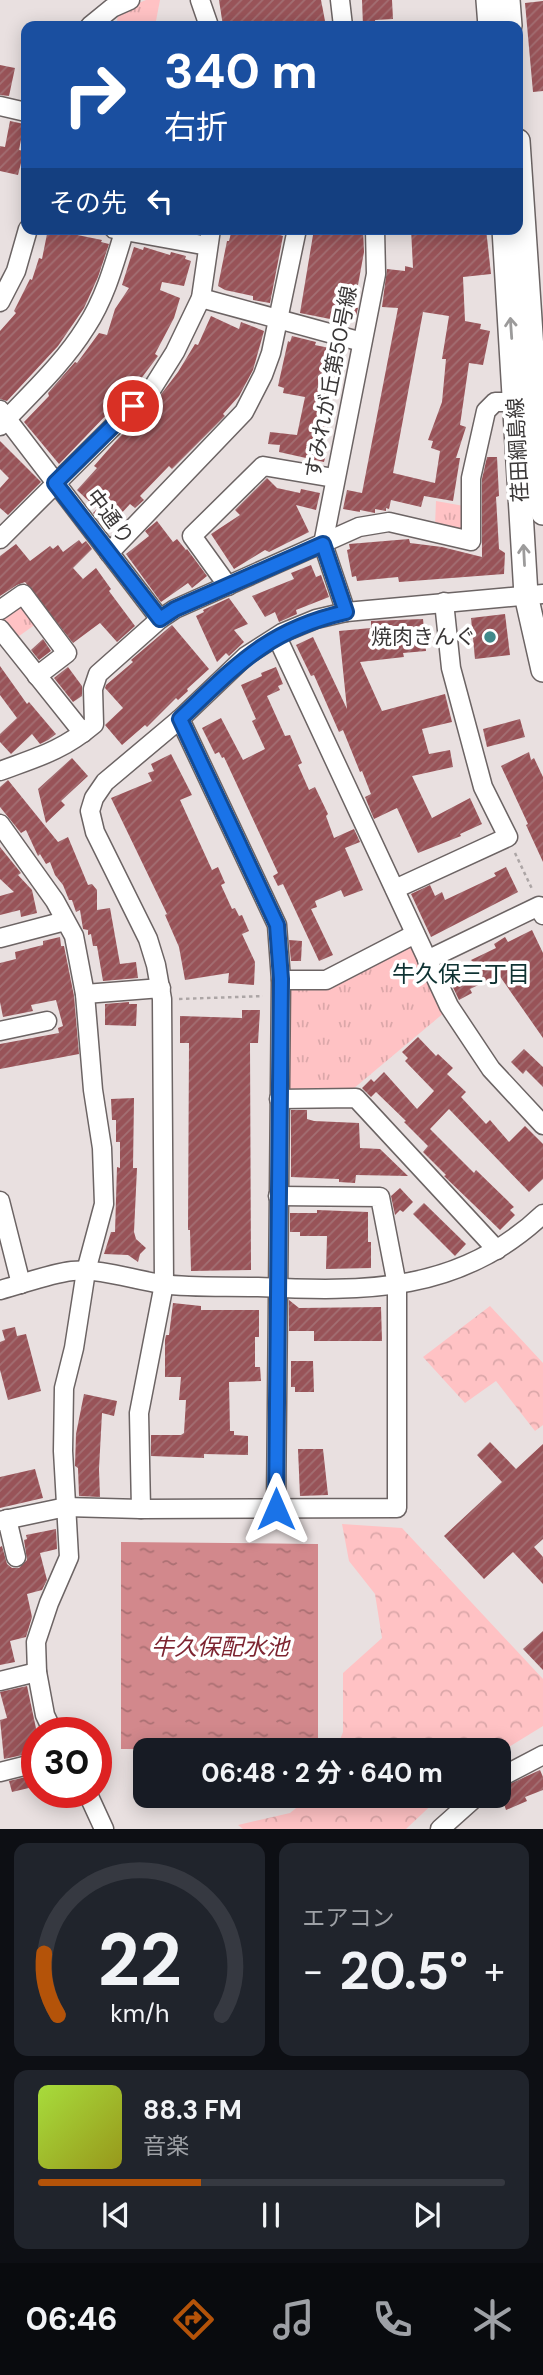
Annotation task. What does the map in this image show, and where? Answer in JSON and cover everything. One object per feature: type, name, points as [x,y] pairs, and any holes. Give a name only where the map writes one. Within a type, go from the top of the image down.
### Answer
[{"type":"main road","points":[[488,0],[490,21]]},
{"type":"main road","points":[[508,0],[510,21]]},
{"type":"main road","name":"荏田綱島線","points":[[523,215],[543,513]]},
{"type":"main road","name":"荏田綱島線","points":[[504,235],[516,402],[543,670]]},
{"type":"street","points":[[96,21],[112,8],[130,0]]},
{"type":"street","points":[[200,0],[207,21]]},
{"type":"street","points":[[340,0],[342,21]]},
{"type":"street","points":[[0,106],[21,111]]},
{"type":"street","points":[[0,302],[16,271],[27,235]]},
{"type":"street","points":[[3,418],[55,368],[86,327],[109,281],[118,235]]},
{"type":"street","points":[[0,539],[153,387],[175,352],[201,298],[209,238],[175,235]]},
{"type":"street","points":[[109,553],[244,412],[263,376],[279,319],[296,235]]},
{"type":"street","name":"すみれが丘第50号線","points":[[323,544],[376,274],[375,235]]},
{"type":"street","points":[[201,298],[362,342]]},
{"type":"street","points":[[0,771],[73,742],[94,724],[93,689],[98,674],[175,609],[359,527],[389,522],[471,541],[471,478],[486,411],[495,402],[516,402]]},
{"type":"street","name":"中通り","points":[[3,418],[160,619]]},
{"type":"street","points":[[228,586],[192,536],[263,466],[334,478]]},
{"type":"street","points":[[323,544],[346,612]]},
{"type":"street","points":[[0,610],[23,594],[68,653],[37,676]]},
{"type":"street","points":[[141,1509],[139,1413],[164,1284],[161,994],[148,939],[95,832],[90,811],[94,798],[105,782],[180,719],[246,656],[276,637],[316,619],[346,612],[534,594]]},
{"type":"street","points":[[395,889],[508,837],[483,787],[454,681],[444,602]]},
{"type":"street","points":[[0,629],[83,733]]},
{"type":"street","points":[[276,637],[449,1006],[491,1069],[543,1125]]},
{"type":"street","points":[[180,719],[277,925],[281,987],[276,1509]]},
{"type":"street","points":[[0,824],[55,901],[74,936],[85,994],[93,1090],[102,1147],[104,1204],[86,1271],[74,1348],[64,1388],[63,1451],[69,1557],[36,1642],[37,1672],[46,1717]]},
{"type":"street","points":[[427,960],[541,910]]},
{"type":"street","points":[[0,938],[65,921]]},
{"type":"street","points":[[281,987],[326,980],[415,934]]},
{"type":"street","points":[[85,994],[161,994]]},
{"type":"street","points":[[0,1031],[47,1021]]},
{"type":"street","points":[[279,1099],[356,1098],[497,1250]]},
{"type":"street","points":[[16,1558],[3,1520],[66,1507],[397,1508],[397,1285],[380,1198],[278,1196]]},
{"type":"street","points":[[0,1201],[21,1284]]},
{"type":"street","points":[[0,1290],[71,1271],[164,1284],[278,1288],[397,1285],[449,1272],[497,1250],[519,1236],[543,1214]]},
{"type":"street","points":[[0,1681],[37,1672]]},
{"type":"street","points":[[511,1772],[543,1755]]},
{"type":"street","points":[[0,1772],[21,1767]]},
{"type":"street","points":[[94,1808],[104,1829]]},
{"type":"street","points":[[440,1829],[464,1808]]},
{"type":"path","points":[[508,837],[541,910]]},
{"type":"path","points":[[161,994],[281,987]]},
{"type":"green space","points":[[146,0],[160,0],[156,21],[117,21],[118,11]]},
{"type":"green space","points":[[436,501],[464,506],[465,535],[435,526]]},
{"type":"green space","points":[[21,604],[40,621],[15,639],[3,623],[5,614]]},
{"type":"green space","points":[[410,944],[426,967],[445,1012],[353,1089],[286,1092],[288,987]]},
{"type":"green space","points":[[490,1306],[543,1363],[543,1425],[535,1431],[496,1381],[465,1403],[423,1357]]},
{"type":"green space","points":[[342,1524],[402,1528],[543,1679],[543,1726],[511,1746],[511,1738],[341,1738],[343,1732],[343,1673],[382,1638],[375,1594],[349,1561]]},
{"type":"green space","points":[[296,1808],[428,1808],[406,1829],[243,1829],[238,1825],[290,1813]]},
{"type":"water","name":"牛久保配水池","points":[[121,1542],[318,1544],[318,1738],[133,1738],[133,1749],[121,1749]]},
{"type":"building","points":[[219,0],[321,0],[325,21],[222,21]]},
{"type":"building","points":[[362,0],[392,0],[393,19],[363,21]]},
{"type":"building","points":[[543,1],[543,91],[533,92],[525,3]]},
{"type":"building","points":[[0,65],[15,68],[9,96],[0,95]]},
{"type":"building","points":[[10,121],[21,123],[21,163],[18,175],[0,171],[0,146],[5,147]]},
{"type":"building","points":[[47,235],[77,235],[109,244],[84,308],[58,346],[7,401],[0,399],[0,331],[16,313],[14,311],[30,279],[32,280],[39,258],[42,259]]},
{"type":"building","points":[[230,235],[283,236],[270,303],[253,300],[253,296],[218,286]]},
{"type":"building","points":[[313,235],[363,235],[364,252],[354,307],[358,308],[355,320],[351,319],[349,326],[335,320],[300,313]]},
{"type":"building","points":[[411,235],[487,235],[491,274],[463,277],[465,321],[481,324],[480,329],[490,331],[483,365],[469,363],[460,425],[466,427],[456,458],[460,458],[453,501],[424,496],[421,507],[391,500],[386,511],[375,509],[375,513],[343,509],[347,490],[362,493],[398,308],[382,307],[387,269],[405,271],[405,266],[413,268]],"holes":[[[423,312],[449,316],[442,359],[446,359],[442,402],[428,440],[433,441],[431,448],[440,451],[435,483],[393,473]]]},
{"type":"building","points":[[134,247],[143,250],[144,247],[170,255],[171,252],[186,256],[185,259],[191,261],[184,286],[162,282],[160,290],[180,298],[174,318],[155,354],[158,356],[140,380],[59,464],[24,422],[49,396],[48,393],[75,362],[77,363],[99,333],[107,335],[115,309],[129,288],[122,285]]},
{"type":"building","points":[[211,316],[239,329],[241,322],[264,331],[253,370],[239,396],[223,414],[225,416],[172,469],[169,466],[140,496],[144,500],[135,508],[130,504],[107,529],[93,513],[97,509],[77,490],[115,442],[162,393],[195,344],[198,345]]},
{"type":"building","points":[[292,336],[339,350],[323,422],[329,423],[324,445],[328,446],[324,462],[279,452],[280,445],[268,444],[270,432],[297,435],[305,397],[283,393],[284,388],[278,386],[288,341],[290,342]]},
{"type":"building","points":[[0,441],[41,482],[8,515],[0,508],[0,488],[9,478],[0,469]]},
{"type":"building","points":[[487,457],[497,457],[499,549],[505,553],[504,574],[399,582],[398,577],[357,581],[356,576],[352,577],[347,550],[350,549],[349,544],[409,539],[410,543],[442,547],[482,557],[482,479]]},
{"type":"building","points":[[267,478],[277,488],[300,493],[301,489],[320,493],[316,510],[296,505],[309,532],[269,552],[265,550],[234,569],[211,534],[240,515],[235,510]]},
{"type":"building","points":[[157,521],[173,542],[177,539],[187,549],[207,576],[192,588],[188,583],[161,602],[126,554],[149,536],[145,531]]},
{"type":"building","points":[[79,540],[82,544],[86,541],[92,549],[73,568],[83,579],[96,568],[135,626],[117,642],[100,623],[73,643],[25,582],[0,596],[0,556],[16,544],[30,561],[50,546],[53,549],[58,545],[63,552]]},
{"type":"building","points":[[311,565],[316,577],[321,575],[329,597],[296,610],[297,614],[279,622],[275,612],[265,617],[252,596],[294,579],[291,573]]},
{"type":"building","points":[[229,598],[248,624],[234,630],[244,642],[229,656],[226,653],[217,662],[196,616]]},
{"type":"building","name":"焼肉きんぐ","points":[[505,614],[510,655],[475,659],[471,618]]},
{"type":"building","points":[[423,619],[426,651],[403,653],[404,657],[360,662],[382,711],[445,694],[452,722],[422,729],[429,754],[450,750],[453,767],[412,776],[432,818],[470,798],[482,824],[460,834],[461,836],[418,853],[397,808],[374,819],[365,797],[371,794],[362,771],[360,772],[343,730],[339,732],[314,675],[311,676],[296,645],[313,637],[347,709],[339,631],[371,628],[371,621]]},
{"type":"building","points":[[172,625],[209,669],[178,700],[176,698],[147,727],[145,725],[122,745],[105,725],[123,708],[105,688],[106,685]]},
{"type":"building","points":[[43,639],[51,651],[39,660],[31,650]]},
{"type":"building","points":[[0,666],[27,704],[29,702],[56,734],[40,744],[32,734],[11,754],[0,742],[0,734],[17,718],[0,695]]},
{"type":"building","points":[[68,667],[82,686],[82,696],[73,702],[54,678]]},
{"type":"building","points":[[276,667],[283,684],[278,686],[280,690],[267,696],[285,736],[290,735],[302,763],[298,765],[309,790],[315,787],[328,814],[326,816],[334,838],[354,829],[360,842],[345,848],[363,890],[344,897],[341,890],[315,901],[317,907],[311,909],[333,955],[319,961],[283,884],[278,886],[273,876],[278,873],[224,757],[222,758],[219,752],[215,754],[202,728],[221,718],[243,760],[265,749],[252,721],[256,719],[241,685]]},
{"type":"building","points":[[520,719],[525,737],[487,747],[483,729]]},
{"type":"building","points":[[529,752],[531,760],[534,758],[543,777],[543,862],[501,766]]},
{"type":"building","points":[[171,754],[192,795],[180,800],[212,870],[218,867],[225,883],[221,885],[232,909],[235,908],[239,916],[242,915],[249,931],[242,934],[255,962],[254,985],[228,983],[229,973],[185,980],[179,947],[165,915],[167,914],[111,798],[152,781],[148,773],[154,771],[151,764]]},
{"type":"building","points":[[72,758],[88,776],[61,801],[65,805],[46,823],[38,789]]},
{"type":"building","points":[[8,780],[58,842],[68,837],[88,885],[92,884],[97,890],[97,910],[110,908],[120,964],[136,962],[138,978],[103,981],[97,946],[93,946],[88,930],[83,929],[80,910],[76,912],[50,862],[46,864],[40,854],[38,856],[26,830],[21,833],[0,807],[0,787]]},
{"type":"building","points":[[0,847],[21,873],[18,875],[32,890],[37,913],[21,917],[20,910],[0,915],[0,896],[14,892],[0,879]]},
{"type":"building","points":[[506,867],[518,892],[431,937],[411,894],[430,885],[435,896],[442,892],[445,900],[496,876],[494,873]]},
{"type":"building","points":[[532,930],[543,953],[543,1038],[499,975],[470,989],[472,993],[459,1000],[449,979],[471,967],[471,960],[496,948],[494,944],[505,937],[508,942]]},
{"type":"building","points":[[60,937],[74,996],[79,1054],[0,1069],[0,1044],[59,1033],[58,1028],[63,1026],[56,1000],[31,1005],[33,1011],[3,1017],[0,1002],[0,963],[16,959],[15,952],[43,945],[43,941]]},
{"type":"building","points":[[289,940],[302,941],[301,961],[291,961]]},
{"type":"building","points":[[105,1004],[137,1004],[136,1026],[105,1025]]},
{"type":"building","points":[[242,1010],[260,1010],[258,1043],[250,1043],[251,1270],[191,1271],[188,1230],[189,1043],[180,1043],[180,1016],[242,1018]]},
{"type":"building","points":[[418,1037],[436,1056],[438,1054],[453,1068],[447,1074],[466,1092],[461,1097],[486,1124],[490,1120],[509,1142],[525,1126],[543,1144],[543,1179],[529,1192],[449,1109],[430,1129],[474,1173],[476,1170],[514,1207],[510,1210],[515,1215],[500,1230],[423,1152],[428,1146],[404,1122],[406,1121],[376,1092],[371,1097],[362,1088],[371,1079],[374,1082],[384,1072],[417,1109],[434,1091],[405,1061],[408,1058],[402,1052]]},
{"type":"building","points":[[524,1049],[543,1067],[543,1087],[526,1070],[523,1074],[511,1062]]},
{"type":"building","points":[[134,1098],[133,1168],[137,1168],[134,1232],[136,1239],[146,1248],[140,1254],[138,1262],[128,1255],[104,1254],[111,1232],[115,1232],[117,1167],[120,1168],[120,1142],[116,1142],[116,1120],[112,1120],[111,1099]]},
{"type":"building","points":[[291,1110],[307,1110],[307,1119],[314,1121],[359,1123],[360,1148],[380,1149],[408,1176],[356,1175],[355,1183],[339,1182],[339,1179],[291,1177]]},
{"type":"building","points":[[400,1188],[413,1202],[403,1212],[400,1210],[395,1215],[391,1196]]},
{"type":"building","points":[[424,1203],[466,1244],[455,1256],[413,1214]]},
{"type":"building","points":[[317,1210],[368,1212],[371,1268],[326,1269],[327,1236],[300,1236],[300,1232],[290,1232],[290,1213],[317,1213]]},
{"type":"building","points":[[289,1300],[299,1308],[381,1307],[382,1341],[314,1341],[314,1331],[289,1331]]},
{"type":"building","points":[[173,1303],[201,1306],[201,1310],[259,1310],[259,1337],[255,1337],[255,1367],[260,1367],[261,1381],[229,1382],[230,1431],[234,1431],[234,1435],[248,1436],[248,1455],[204,1454],[204,1458],[151,1456],[151,1435],[184,1433],[186,1400],[179,1400],[181,1377],[165,1377],[165,1340],[166,1335],[169,1335]]},
{"type":"building","points":[[15,1327],[17,1336],[26,1334],[41,1391],[8,1400],[0,1370],[0,1342],[5,1340],[2,1330]]},
{"type":"building","points":[[291,1361],[313,1361],[314,1392],[295,1392],[295,1387],[291,1387]]},
{"type":"building","points":[[84,1394],[117,1401],[114,1416],[102,1413],[100,1497],[79,1496],[78,1468],[75,1466],[76,1434]]},
{"type":"building","points":[[490,1442],[516,1469],[543,1444],[543,1539],[534,1547],[543,1557],[543,1584],[513,1552],[484,1579],[444,1536],[502,1482],[477,1455]]},
{"type":"building","points":[[298,1449],[323,1449],[328,1495],[300,1496]]},
{"type":"building","points":[[35,1469],[43,1498],[0,1508],[0,1477]]},
{"type":"building","points":[[56,1529],[57,1549],[40,1553],[47,1580],[42,1590],[27,1594],[32,1617],[26,1637],[10,1641],[15,1662],[0,1665],[0,1547],[2,1546],[7,1564],[12,1568],[19,1568],[27,1560],[24,1540],[27,1539],[26,1535]]},
{"type":"building","points":[[543,1631],[543,1670],[523,1649]]},
{"type":"building","points":[[27,1686],[34,1717],[21,1717],[21,1755],[4,1759],[0,1720],[7,1718],[0,1692]]},
{"type":"building","points":[[540,1770],[543,1790],[525,1797],[527,1801],[511,1808],[511,1783]]},
{"type":"building","points":[[21,1778],[21,1790],[12,1792],[9,1781]]},
{"type":"place","name":"焼肉きんぐ","points":[[490,637]]},
{"type":"district","name":"牛久保三丁目","points":[[461,974]]},
{"type":"route","points":[[133,406],[55,483],[160,619],[175,609],[323,544],[346,612],[316,619],[282,633],[246,656],[180,719],[277,925],[281,979],[276,1509]]}]
